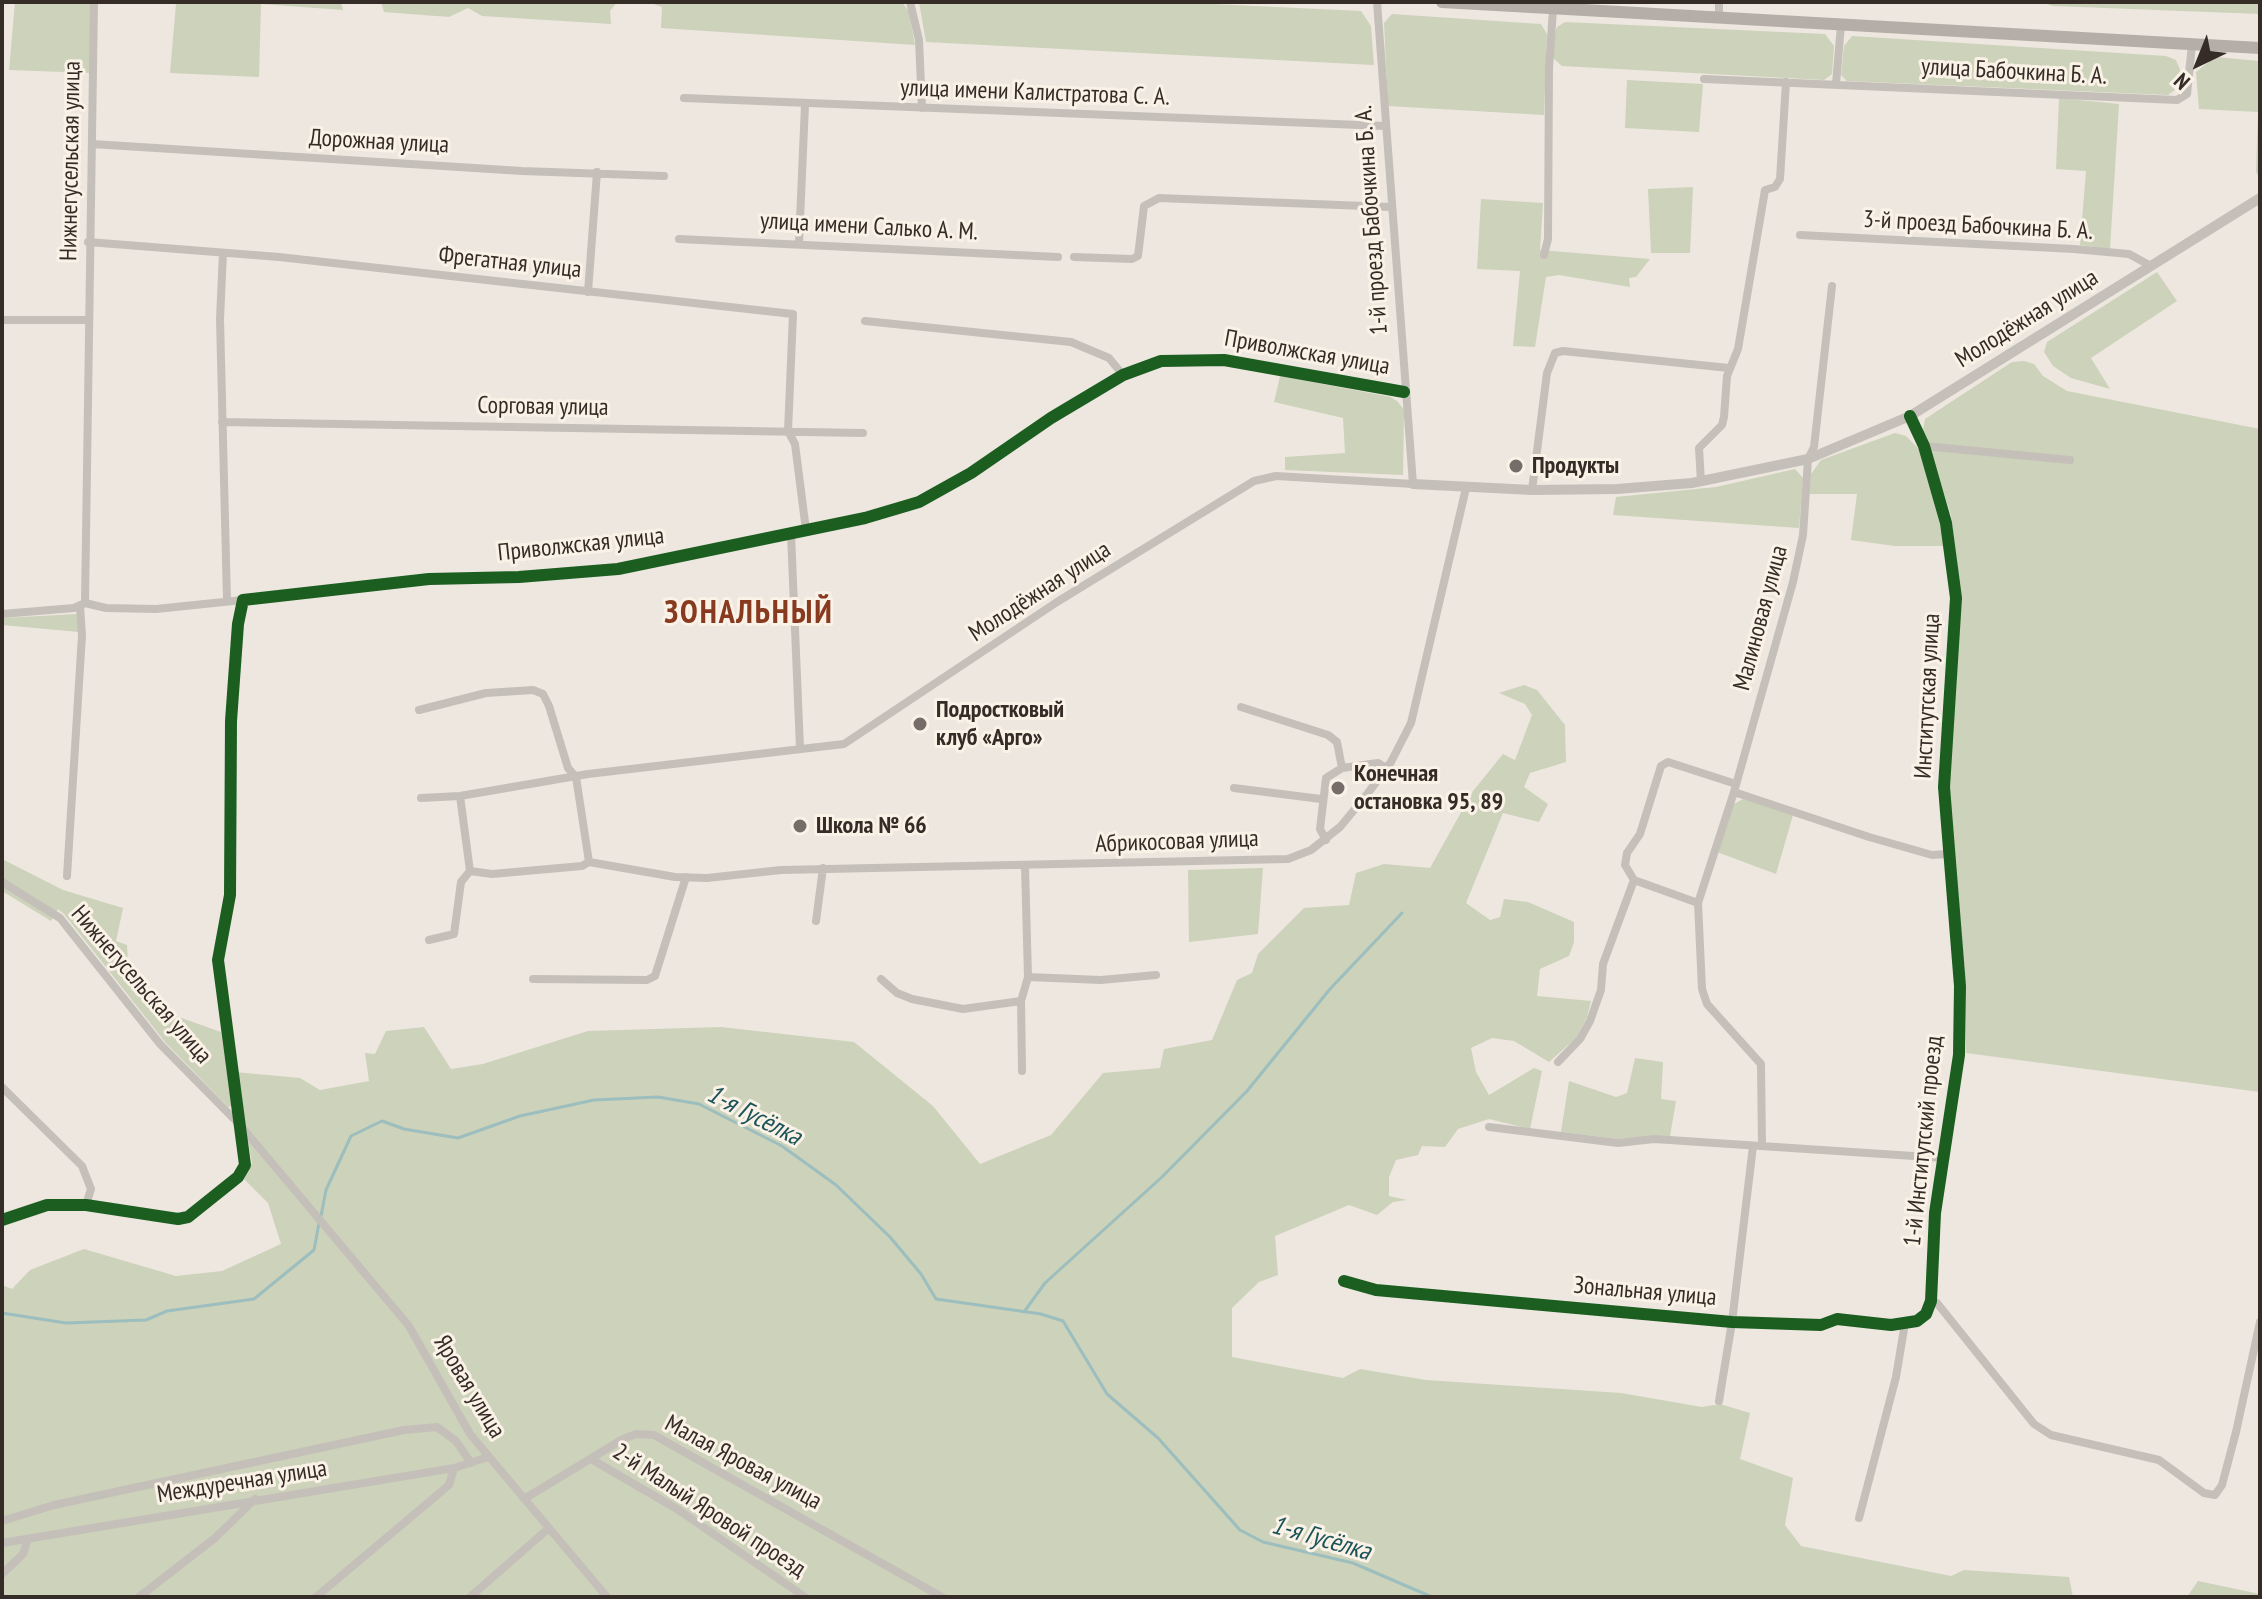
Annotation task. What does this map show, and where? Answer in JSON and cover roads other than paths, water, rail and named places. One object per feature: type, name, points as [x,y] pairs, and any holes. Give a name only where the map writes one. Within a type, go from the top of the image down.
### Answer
[{"type":"main road","points":[[1442,2],[2260,48]]},
{"type":"street","name":"Нижнегусельская улица","points":[[67,876],[83,604],[94,2]]},
{"type":"street","points":[[910,2],[919,40],[922,108]]},
{"type":"street","name":"1-й проезд Бабочкина Б. А.","points":[[1377,2],[1413,484]]},
{"type":"street","points":[[1719,2],[1719,18]]},
{"type":"street","points":[[1544,255],[1548,239],[1549,69],[1553,9]]},
{"type":"street","points":[[1836,84],[1841,25]]},
{"type":"street","name":"улица Бабочкина Б. А.","points":[[1704,79],[2177,100],[2187,94],[2192,44]]},
{"type":"street","points":[[1701,482],[1699,448],[1722,425],[1729,368],[1738,349],[1765,190],[1775,187],[1780,179],[1786,82]]},
{"type":"street","name":"улица имени Калистратова С. А.","points":[[684,98],[1385,126]]},
{"type":"street","points":[[799,243],[805,105]]},
{"type":"street","name":"Дорожная улица","points":[[92,144],[522,171],[664,176]]},
{"type":"street","points":[[588,292],[597,172]]},
{"type":"street","points":[[1074,257],[1132,259],[1138,256],[1144,206],[1159,198],[1391,207]]},
{"type":"street","name":"Молодёжная улица","points":[[421,798],[460,796],[576,777],[800,748],[830,747],[855,739],[1057,602],[1254,481],[1276,476],[1466,488],[1617,489],[1701,482],[1808,459],[1910,416],[2260,198]]},
{"type":"street","name":"3-й проезд Бабочкина Б. А.","points":[[1800,235],[2074,249],[2129,254],[2151,266]]},
{"type":"street","name":"улица имени Салько А. М.","points":[[679,239],[1058,257]]},
{"type":"street","name":"Фрегатная улица","points":[[88,242],[223,253],[793,314],[788,431]]},
{"type":"street","points":[[223,253],[222,422],[227,600]]},
{"type":"street","points":[[1808,459],[1814,447],[1832,286]]},
{"type":"street","points":[[2,320],[89,320]]},
{"type":"street","points":[[865,321],[1071,342],[1109,358],[1123,375]]},
{"type":"street","points":[[1532,490],[1547,373],[1555,353],[1563,351],[1729,368]]},
{"type":"street","name":"Приволжская улица","points":[[2,614],[83,604],[106,608],[156,609],[429,579],[519,577],[618,569],[865,518],[919,502],[971,473],[1051,418],[1123,375],[1161,361],[1199,358],[1404,392]]},
{"type":"street","name":"Институтская улица","points":[[1910,416],[1924,446],[1946,523],[1956,598],[1944,787],[1960,986]]},
{"type":"street","name":"Сорговая улица","points":[[222,422],[863,433]]},
{"type":"street","points":[[788,431],[795,444],[806,530]]},
{"type":"street","points":[[1924,446],[2070,460]]},
{"type":"street","name":"Малиновая улица","points":[[1719,1401],[1757,1146],[1761,1064],[1707,1004],[1702,989],[1698,903],[1735,788],[1793,582],[1803,535],[1808,459]]},
{"type":"street","name":"Абрикосовая улица","points":[[470,871],[492,874],[589,862],[686,877],[823,868],[1288,859],[1326,840],[1386,768],[1407,732],[1419,695],[1466,488]]},
{"type":"street","points":[[791,534],[800,748]]},
{"type":"street","points":[[2,1220],[47,1205],[86,1205],[168,1219],[188,1217],[238,1177],[245,1165],[218,960],[230,895],[231,721],[238,624],[243,600]]},
{"type":"street","points":[[419,710],[486,693],[533,690],[543,694],[568,768],[576,777],[589,862]]},
{"type":"street","points":[[1241,707],[1328,735],[1337,742],[1342,768]]},
{"type":"street","points":[[1698,903],[1634,880],[1625,865],[1627,853],[1640,834],[1661,766],[1668,762],[1869,837],[1932,855],[1947,854]]},
{"type":"street","points":[[1326,840],[1320,829],[1321,799],[1326,778],[1342,768],[1378,763],[1386,768]]},
{"type":"street","name":"Абрикосовая улица","points":[[1234,788],[1321,799]]},
{"type":"street","points":[[429,940],[454,934],[461,882],[470,871],[460,796]]},
{"type":"street","points":[[1022,1071],[1021,1001],[1028,977],[1025,866]]},
{"type":"street","points":[[816,921],[823,868]]},
{"type":"street","points":[[533,979],[647,980],[655,976],[686,877]]},
{"type":"street","points":[[1558,1062],[1580,1039],[1590,1021],[1601,990],[1603,964],[1634,880]]},
{"type":"street","name":"Нижнегусельская улица","points":[[2,882],[60,918],[160,1044],[240,1125],[331,1233]]},
{"type":"street","points":[[1028,977],[1101,980],[1156,975]]},
{"type":"street","points":[[881,979],[897,993],[912,999],[963,1009],[1021,1001]]},
{"type":"street","name":"1-й Институтский проезд","points":[[1931,1301],[1935,1213],[1959,1055],[1960,986]]},
{"type":"street","points":[[5,1090],[82,1166],[91,1189],[86,1205]]},
{"type":"street","points":[[1489,1127],[1618,1143],[1654,1139],[1944,1158]]},
{"type":"street","name":"Яровая улица","points":[[331,1233],[409,1326],[470,1434],[607,1597]]},
{"type":"street","name":"Зональная улица","points":[[1344,1281],[1376,1290],[1732,1322],[1821,1325],[1837,1319],[1905,1323]]},
{"type":"street","points":[[1859,1518],[1896,1377],[1897,1355],[1905,1323],[1926,1314],[1931,1301],[1937,1303],[2034,1424],[2051,1435],[2159,1460],[2204,1493],[2215,1495],[2222,1485],[2236,1432],[2260,1322]]},
{"type":"street","points":[[2,1521],[54,1505],[404,1430],[437,1427],[456,1441],[471,1463]]},
{"type":"street","name":"Малая Яровая улица","points":[[524,1499],[636,1434],[654,1435],[942,1597]]},
{"type":"street","name":"Междуречная улица","points":[[2,1543],[454,1468],[488,1457]]},
{"type":"street","name":"2-й Малый Яровой проезд","points":[[591,1459],[677,1509],[805,1597]]},
{"type":"street","points":[[316,1597],[449,1485],[454,1468]]},
{"type":"street","points":[[139,1597],[215,1538],[255,1499]]},
{"type":"street","points":[[470,1597],[549,1528]]},
{"type":"street","points":[[2,1574],[23,1554],[28,1539]]},
{"type":"waterway","points":[[1024,1312],[1045,1283],[1162,1177],[1247,1091],[1330,989],[1402,913]]},
{"type":"waterway","name":"1-я Гусёлка","points":[[321,1216],[326,1190],[351,1136],[382,1121],[404,1129],[458,1138],[520,1116],[594,1100],[658,1097],[699,1104],[782,1146],[836,1185],[890,1237],[921,1274],[936,1299],[1041,1314],[1063,1321],[1107,1394],[1158,1438],[1240,1530],[1263,1542],[1353,1563],[1432,1597]]},
{"type":"waterway","name":"1-я Гусёлка","points":[[2,1313],[66,1323],[146,1320],[167,1311],[254,1299],[314,1250],[319,1223]]},
{"type":"place","name":"Продукты","points":[[1516,466]]},
{"type":"place","name":"Подростковый клуб «Арго»","points":[[920,724]]},
{"type":"place","name":"Конечная остановка 95, 89","points":[[1338,788]]},
{"type":"place","name":"Школа № 66","points":[[800,826]]},
{"type":"district","name":"ЗОНАЛЬНЫЙ","points":[[749,614]]}]
